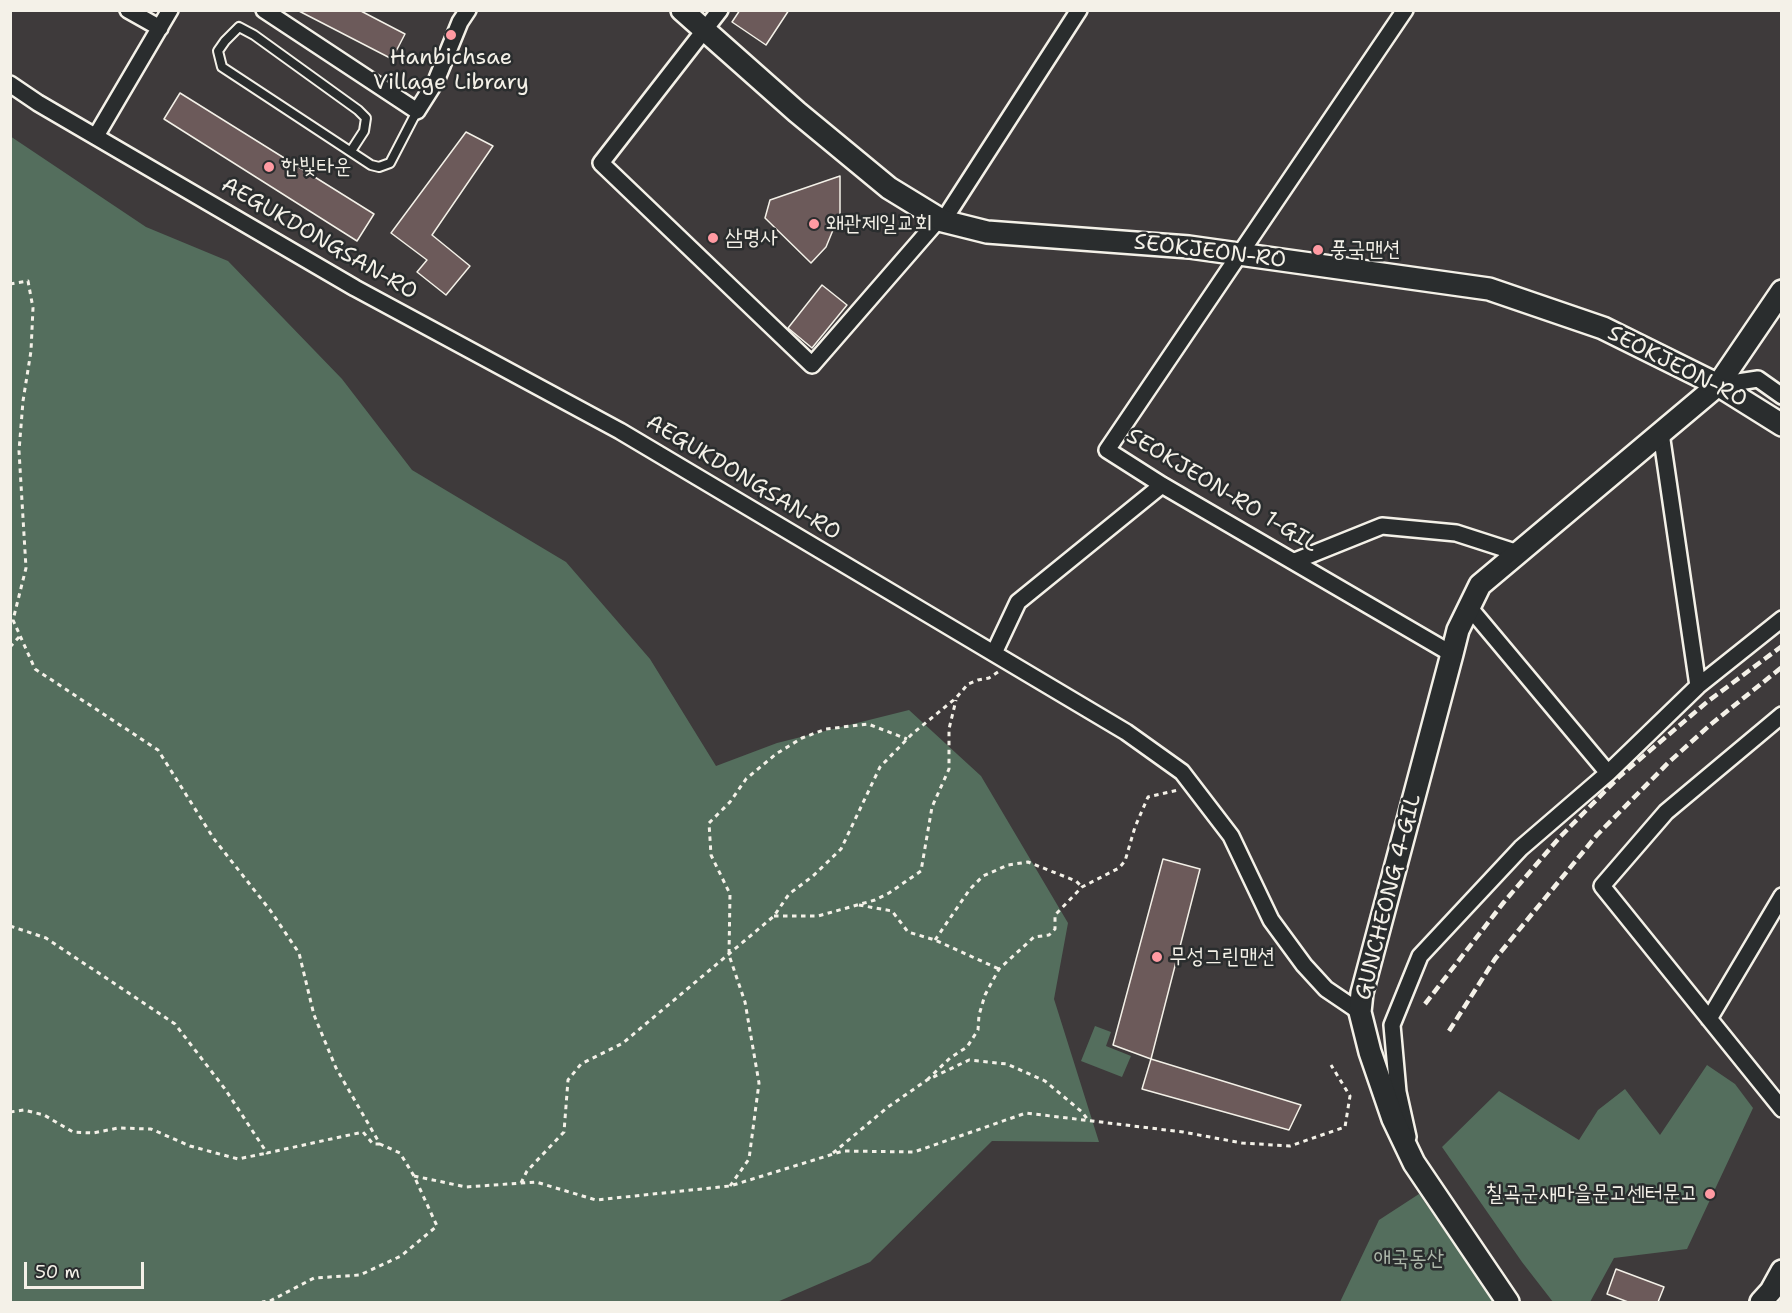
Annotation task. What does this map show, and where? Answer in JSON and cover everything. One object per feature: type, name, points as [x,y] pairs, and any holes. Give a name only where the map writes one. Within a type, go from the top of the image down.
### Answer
[{"type":"street","points":[[128,10],[160,28]]},
{"type":"street","points":[[96,136],[170,10]]},
{"type":"street","points":[[264,10],[417,111],[436,81],[460,22],[468,10]]},
{"type":"street","name":"SEOKJEON-RO","points":[[682,10],[797,112],[889,188],[941,220],[987,232],[1189,247],[1488,289],[1603,328],[1718,385],[1782,425]]},
{"type":"street","points":[[720,10],[601,163],[812,365],[941,220],[1079,10]]},
{"type":"street","points":[[1240,254],[1405,10]]},
{"type":"street","name":"AEGUKDONGSAN-RO","points":[[10,84],[38,103],[355,288],[620,431],[1126,732],[1182,772],[1231,836],[1271,920],[1304,965],[1326,989],[1360,1012]]},
{"type":"street","name":"SEOKJEON-RO 1-GIL","points":[[1240,254],[1107,450],[1162,485],[1452,654]]},
{"type":"street","name":"GUNCHEONG 4-GIL","points":[[1508,1302],[1414,1163],[1393,1119],[1370,1052],[1360,1012],[1362,993],[1458,630],[1480,585],[1718,385],[1782,291]]},
{"type":"street","points":[[1718,385],[1758,379],[1782,396]]},
{"type":"street","points":[[1661,433],[1698,686]]},
{"type":"street","points":[[1000,656],[1018,602],[1162,485]]},
{"type":"street","points":[[1295,561],[1382,526],[1456,533],[1518,554]]},
{"type":"street","points":[[1469,607],[1608,773]]},
{"type":"street","points":[[1414,1163],[1398,1092],[1392,1025],[1420,956],[1521,848],[1608,773],[1698,686],[1782,618]]},
{"type":"street","points":[[1782,715],[1666,812],[1602,886],[1782,1110]]},
{"type":"street","points":[[1709,1019],[1782,896]]},
{"type":"street","points":[[1765,924],[1782,905]]},
{"type":"street","points":[[1761,1302],[1771,1291],[1782,1270]]},
{"type":"lane","points":[[351,151],[364,131],[366,118],[358,110],[339,94],[240,27],[225,41],[218,51],[222,67],[371,165],[379,167],[390,164],[417,111]]},
{"type":"path","points":[[10,284],[28,281],[33,308],[31,351],[23,401],[19,451],[26,568],[13,620],[35,669],[158,750],[214,839],[270,910],[299,953],[315,1015],[332,1057],[380,1144]]},
{"type":"path","points":[[10,647],[20,636]]},
{"type":"path","points":[[521,1183],[527,1171],[564,1132],[568,1080],[581,1064],[622,1043],[729,956],[774,916],[789,894],[813,876],[841,849],[880,767],[908,739],[956,698],[968,684],[996,674],[1000,656]]},
{"type":"path","points":[[774,916],[818,916],[875,900],[921,871],[932,807],[949,769],[949,729],[956,698]]},
{"type":"path","points":[[730,1186],[749,1159],[759,1083],[745,1002],[729,956],[730,894],[711,855],[709,824],[730,802],[746,779],[776,754],[802,738],[826,729],[867,724],[908,739]]},
{"type":"path","points":[[831,1155],[888,1107],[927,1080],[950,1058],[967,1047],[978,1030],[979,1015],[985,994],[999,969],[1034,937],[1049,934],[1055,929],[1055,915],[1082,887],[1119,868],[1125,861],[1135,827],[1148,797],[1193,787]]},
{"type":"path","points":[[934,940],[970,889],[983,876],[1008,865],[1028,862],[1071,878],[1082,887]]},
{"type":"path","points":[[857,904],[892,911],[908,932],[934,940],[999,969]]},
{"type":"path","points":[[10,926],[45,938],[175,1024],[225,1089],[267,1153]]},
{"type":"path","points":[[927,1080],[969,1060],[1007,1064],[1045,1081],[1082,1112],[1088,1120]]},
{"type":"path","points":[[414,1176],[466,1187],[536,1182],[596,1200],[730,1186],[843,1151],[914,1152],[1026,1113],[1183,1132],[1242,1143],[1290,1146],[1345,1127],[1350,1096],[1331,1065]]},
{"type":"path","points":[[10,1112],[24,1110],[44,1116],[73,1132],[93,1134],[118,1128],[152,1129],[190,1146],[238,1159],[363,1132],[373,1144],[380,1144],[400,1153],[414,1176],[437,1226],[401,1256],[360,1275],[314,1278],[270,1302],[262,1302]]},
{"type":"green space","points":[[10,136],[146,227],[228,261],[342,379],[412,470],[566,562],[650,659],[716,766],[777,743],[909,710],[981,776],[1068,923],[1054,999],[1099,1142],[992,1141],[870,1262],[777,1302],[11,1302]]},
{"type":"green space","points":[[1095,1026],[1111,1032],[1106,1046],[1131,1056],[1122,1077],[1081,1061]]},
{"type":"green space","points":[[1707,1065],[1735,1084],[1753,1108],[1687,1249],[1614,1258],[1590,1302],[1553,1302],[1522,1262],[1442,1147],[1499,1091],[1579,1140],[1598,1110],[1625,1089],[1660,1135]]},
{"type":"green space","name":"애국동산","points":[[1419,1194],[1494,1302],[1340,1302],[1379,1220]]},
{"type":"building","points":[[297,10],[359,10],[405,34],[392,59]]},
{"type":"building","points":[[740,10],[789,10],[766,45],[732,22]]},
{"type":"building","name":"한빛타운","points":[[180,93],[374,214],[357,241],[164,119]]},
{"type":"building","name":"한빛타운","points":[[466,132],[493,146],[432,235],[470,266],[446,295],[417,272],[427,260],[391,233]]},
{"type":"building","points":[[840,176],[840,213],[826,247],[811,263],[765,218],[770,200]]},
{"type":"building","name":"왜관제일교회","points":[[822,285],[847,305],[812,348],[788,328]]},
{"type":"building","name":"무성그린맨션","points":[[1163,859],[1200,869],[1151,1059],[1113,1045]]},
{"type":"building","points":[[1151,1059],[1301,1105],[1289,1130],[1142,1089]]},
{"type":"building","points":[[1616,1269],[1664,1287],[1658,1302],[1628,1302],[1607,1294]]},
{"type":"railway","points":[[1425,1004],[1504,902],[1560,837],[1620,776],[1707,702],[1782,646]]},
{"type":"railway","points":[[1449,1031],[1495,959],[1597,835],[1669,762],[1710,725],[1782,667]]},
{"type":"place","name":"Hanbichsae Village Library","points":[[451,35]]},
{"type":"place","name":"한빛타운","points":[[269,167]]},
{"type":"place","name":"왜관제일교회","points":[[814,224]]},
{"type":"place","name":"삼명사","points":[[713,238]]},
{"type":"place","name":"풍국맨션","points":[[1318,250]]},
{"type":"place","name":"무성그린맨션","points":[[1157,957]]},
{"type":"place","name":"칠곡군새마을문고센터문고","points":[[1710,1194]]}]
